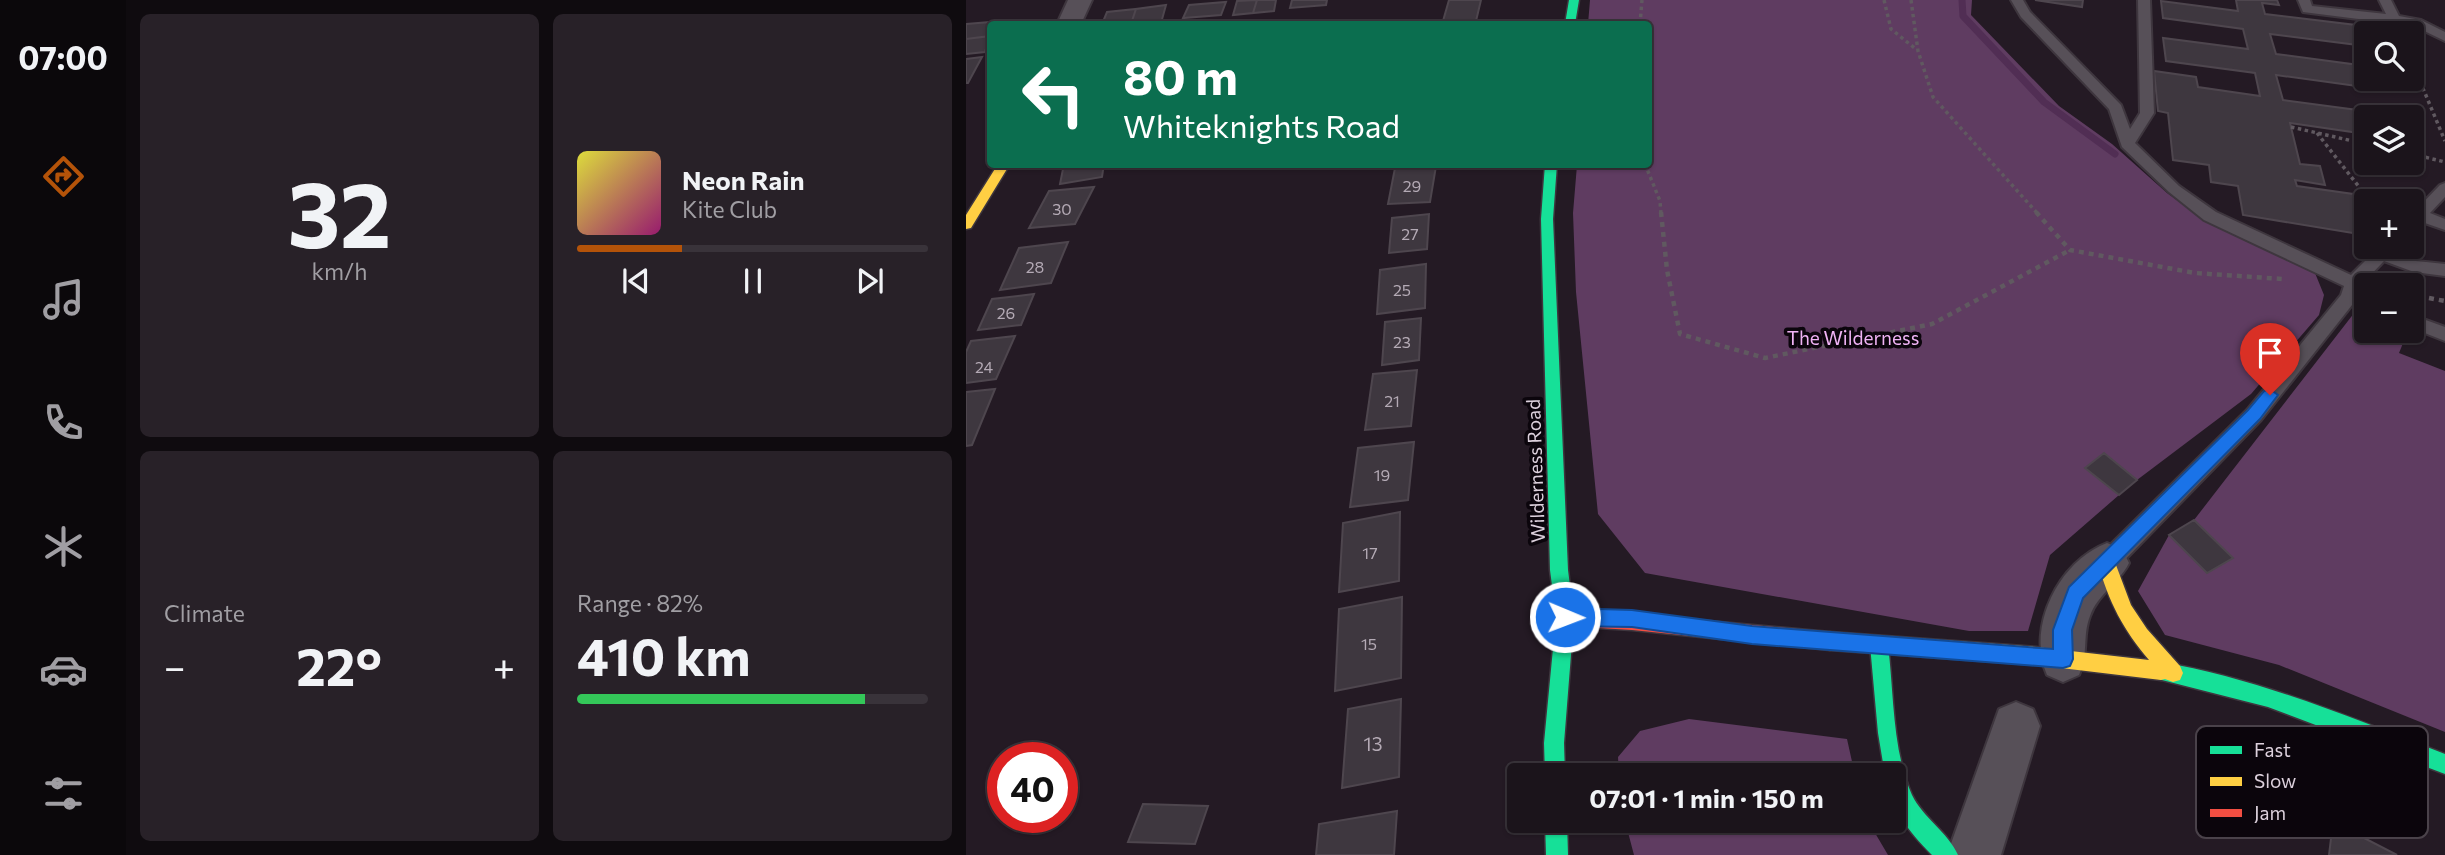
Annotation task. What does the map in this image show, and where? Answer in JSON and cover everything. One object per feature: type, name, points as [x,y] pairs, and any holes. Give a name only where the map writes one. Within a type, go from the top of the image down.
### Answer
[{"type":"street","points":[[1070,21],[1080,0]]},
{"type":"street","points":[[1570,21],[1574,0]]},
{"type":"street","points":[[966,225],[1002,168]]},
{"type":"street","name":"Wilderness Road","points":[[1551,168],[1547,233],[1559,570],[1565,617],[1555,763]]},
{"type":"street","points":[[2063,659],[2062,630],[2076,593],[2107,563]]},
{"type":"street","points":[[2107,563],[2114,594],[2132,626],[2173,673]]},
{"type":"street","points":[[1565,617],[1632,619],[1752,635],[2063,659],[2173,673],[2205,679],[2343,726]]},
{"type":"street","points":[[1879,645],[1900,793],[1918,823],[1947,855]]},
{"type":"street","points":[[1974,855],[2016,726]]},
{"type":"street","points":[[2428,758],[2445,764]]},
{"type":"street","points":[[1556,833],[1557,855]]},
{"type":"lane","points":[[2017,0],[2025,14],[2116,108],[2127,144],[2174,189],[2210,216],[2353,290]]},
{"type":"lane","points":[[2127,144],[2147,113],[2144,0]]},
{"type":"lane","points":[[2304,0],[2307,9],[2417,23],[2445,37]]},
{"type":"lane","points":[[2343,0],[2386,3],[2394,19]]},
{"type":"lane","points":[[2424,210],[2445,188]]},
{"type":"lane","points":[[2424,221],[2445,225]]},
{"type":"lane","points":[[2107,563],[2254,415],[2378,259]]},
{"type":"lane","points":[[2401,259],[2414,266],[2445,270]]},
{"type":"lane","points":[[2424,326],[2445,334]]},
{"type":"path","points":[[1640,21],[1642,0]]},
{"type":"path","points":[[1884,0],[1891,29],[1918,51]]},
{"type":"path","points":[[1911,0],[1918,51],[1933,97],[2070,250]]},
{"type":"path","points":[[2424,91],[2445,141]]},
{"type":"path","points":[[2291,127],[2354,141]]},
{"type":"path","points":[[2317,133],[2361,189]]},
{"type":"path","points":[[2424,157],[2445,162]]},
{"type":"path","points":[[1647,168],[1660,201],[1667,270],[1681,334],[1765,358],[1932,324],[2070,250],[2222,276],[2353,290]]},
{"type":"green space","name":"The Wilderness","points":[[1590,0],[1972,0],[1971,15],[2059,106],[2112,144],[2167,193],[2206,221],[2315,273],[2324,295],[2319,315],[2251,394],[2137,480],[2104,453],[2086,468],[2119,495],[2050,555],[2028,631],[1969,631],[1645,573],[1598,514],[1576,292],[1573,213],[1577,168],[1652,168],[1652,21],[1588,21]]},
{"type":"green space","points":[[2354,313],[2354,343],[2403,343],[2399,353],[2445,371],[2445,732],[2279,665],[2165,635],[2138,591],[2169,535],[2207,573],[2232,558],[2194,520]]},
{"type":"green space","points":[[1689,719],[1847,739],[1852,763],[1618,763],[1618,757],[1640,731]]},
{"type":"green space","points":[[1628,833],[1875,833],[1888,855],[1634,855]]},
{"type":"building","points":[[1257,0],[1253,13],[1233,15],[1237,1]]},
{"type":"building","points":[[1257,0],[1276,0],[1274,11],[1253,13]]},
{"type":"building","points":[[1292,0],[1327,0],[1326,5],[1290,8]]},
{"type":"building","points":[[1449,0],[1481,0],[1476,21],[1443,21]]},
{"type":"building","points":[[2035,0],[2083,0],[2082,7]]},
{"type":"building","points":[[2236,0],[2277,0],[2279,5],[2262,3],[2265,14],[2354,25],[2354,44],[2270,34],[2276,54],[2354,64],[2354,86],[2276,75],[2283,100],[2354,110],[2354,132],[2290,123],[2300,164],[2320,166],[2325,185],[2295,180],[2297,186],[2353,194],[2354,233],[2243,215],[2238,186],[2211,182],[2209,165],[2173,160],[2168,113],[2158,111],[2154,71],[2196,77],[2198,87],[2260,96],[2255,73],[2166,61],[2163,38],[2248,49],[2243,29],[2163,18],[2161,1],[2238,11]]},
{"type":"building","points":[[1226,2],[1221,15],[1183,18],[1189,5]]},
{"type":"building","points":[[1166,5],[1162,21],[1132,21],[1136,9]]},
{"type":"building","points":[[1136,9],[1132,21],[1103,21],[1107,12]]},
{"type":"building","points":[[987,22],[987,36],[966,39],[966,24]]},
{"type":"building","points":[[987,36],[985,52],[966,54],[966,39]]},
{"type":"building","points":[[982,57],[968,83],[966,83],[966,59]]},
{"type":"building","points":[[1063,168],[1103,168],[1102,177],[1060,184]]},
{"type":"building","points":[[1395,168],[1436,168],[1430,202],[1388,204]]},
{"type":"building","points":[[1094,187],[1075,224],[1029,228],[1049,191]]},
{"type":"building","points":[[1429,214],[1427,249],[1389,253],[1392,218]]},
{"type":"building","points":[[1068,242],[1051,283],[1000,290],[1019,248]]},
{"type":"building","points":[[1426,264],[1425,308],[1377,314],[1380,270]]},
{"type":"building","points":[[1034,294],[1021,325],[978,330],[992,299]]},
{"type":"building","points":[[1421,318],[1419,360],[1382,365],[1385,322]]},
{"type":"building","points":[[1015,336],[996,379],[966,383],[966,352],[971,341]]},
{"type":"building","points":[[1417,370],[1411,426],[1365,430],[1373,374]]},
{"type":"building","points":[[995,389],[972,445],[966,446],[966,392]]},
{"type":"building","points":[[1414,442],[1408,500],[1350,507],[1358,448]]},
{"type":"building","points":[[2104,453],[2137,480],[2119,495],[2085,468]]},
{"type":"building","points":[[1400,512],[1399,581],[1339,592],[1343,523]]},
{"type":"building","points":[[2194,520],[2233,558],[2207,573],[2169,535]]},
{"type":"building","points":[[1402,597],[1401,678],[1335,691],[1339,609]]},
{"type":"building","points":[[1401,699],[1399,777],[1342,788],[1348,709]]},
{"type":"building","points":[[1143,804],[1208,806],[1195,844],[1128,842]]},
{"type":"building","points":[[1397,811],[1394,855],[1316,855],[1319,824]]},
{"type":"building","points":[[2331,838],[2364,838],[2397,855],[2329,855]]},
{"type":"waterway","points":[[1962,0],[1963,16],[2044,102],[2115,154]]},
{"type":"traffic: fast","points":[[1570,21],[1574,0]]},
{"type":"traffic: fast","points":[[1551,168],[1547,219],[1559,570],[1565,617],[1555,763]]},
{"type":"traffic: fast","points":[[1879,645],[1891,757],[1896,779],[1911,814],[1947,855]]},
{"type":"traffic: fast","points":[[2161,671],[2232,686],[2349,726]]},
{"type":"traffic: fast","points":[[2428,757],[2445,764]]},
{"type":"traffic: fast","points":[[1556,833],[1557,855]]},
{"type":"traffic: slow","points":[[966,225],[1002,168]]},
{"type":"traffic: slow","points":[[2107,563],[2124,611],[2140,635],[2173,673]]},
{"type":"traffic: slow","points":[[1830,641],[2036,656],[2161,671]]},
{"type":"traffic: jam","points":[[1565,617],[1830,641]]},
{"type":"route","points":[[1565,617],[1632,619],[1752,635],[2063,659],[2062,630],[2076,593],[2254,415],[2270,395]]}]
